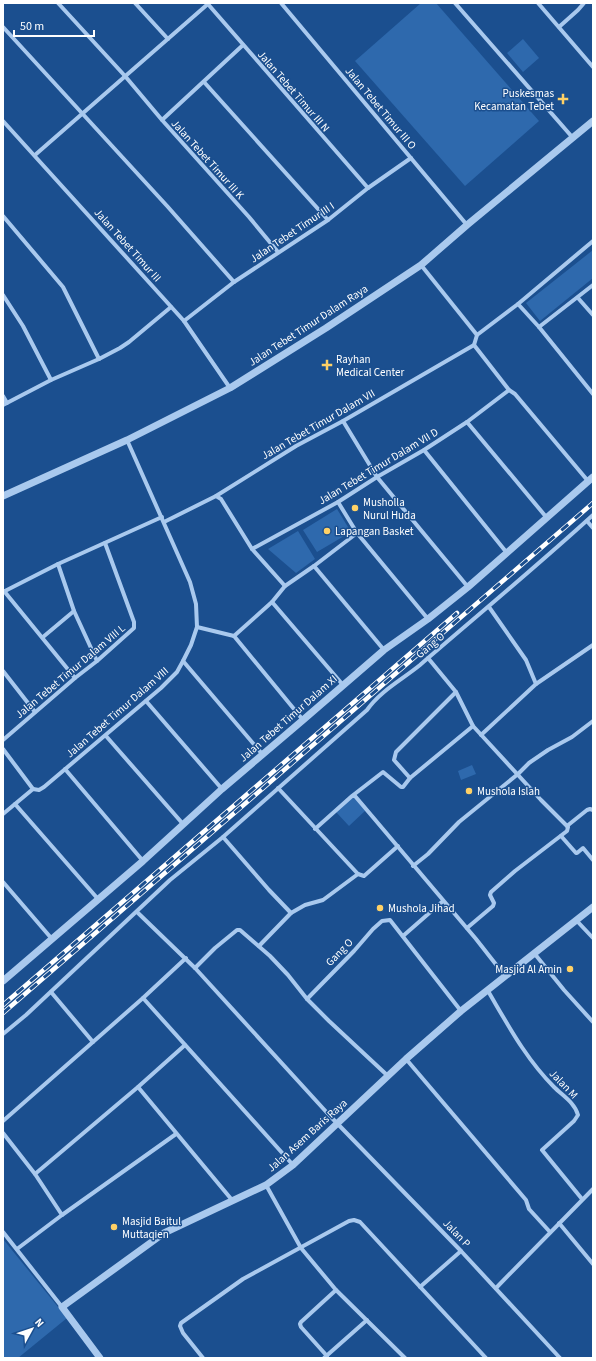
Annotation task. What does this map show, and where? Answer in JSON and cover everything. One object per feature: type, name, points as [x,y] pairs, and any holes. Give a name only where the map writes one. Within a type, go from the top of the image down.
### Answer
[{"type":"street","name":"Jalan Tebet Timur III K","points":[[58,3],[125,76],[278,252]]},
{"type":"street","points":[[135,3],[168,39]]},
{"type":"street","points":[[35,155],[208,3]]},
{"type":"street","name":"Jalan Tebet Timur III N","points":[[208,3],[243,46],[368,188]]},
{"type":"street","name":"Jalan Tebet Timur III O","points":[[281,3],[467,225]]},
{"type":"street","points":[[455,3],[573,138]]},
{"type":"street","points":[[538,3],[593,67]]},
{"type":"street","points":[[559,27],[584,3]]},
{"type":"street","points":[[3,27],[82,115],[168,207],[234,282]]},
{"type":"street","points":[[162,120],[243,46]]},
{"type":"street","points":[[204,82],[328,220]]},
{"type":"street","name":"Jalan Tebet Timur III","points":[[3,121],[184,321],[230,388]]},
{"type":"street","name":"Jalan Tebet Timur Dalam Raya","points":[[3,496],[127,440],[230,388],[326,328],[421,265],[467,225],[593,122]]},
{"type":"street","name":"Jalan Tebet Timur III I","points":[[184,321],[234,282],[328,220],[368,188],[411,158]]},
{"type":"street","points":[[3,216],[63,288],[99,359]]},
{"type":"street","points":[[590,479],[515,394],[509,390],[474,345],[477,336],[518,304],[593,241]]},
{"type":"street","points":[[421,265],[477,336]]},
{"type":"street","points":[[539,327],[593,285]]},
{"type":"street","points":[[3,295],[23,326],[51,380]]},
{"type":"street","points":[[578,298],[593,315]]},
{"type":"street","points":[[518,304],[539,327],[593,394]]},
{"type":"street","points":[[3,396],[5,404],[51,380],[99,359],[129,342],[171,307]]},
{"type":"street","name":"Jalan Tebet Timur Dalam VII","points":[[164,522],[216,496],[296,446],[474,345]]},
{"type":"street","name":"Jalan Tebet Timur Dalam VII D","points":[[252,549],[338,502],[376,477],[424,450],[467,422],[509,390]]},
{"type":"street","points":[[342,421],[376,477],[468,587]]},
{"type":"street","points":[[467,422],[547,518]]},
{"type":"street","name":"Jalan Tebet Timur Dalam VIII","points":[[3,814],[33,789],[39,790],[65,770],[146,701],[177,672],[191,645],[197,627],[196,604],[190,582],[127,440]]},
{"type":"street","points":[[424,450],[507,553]]},
{"type":"street","name":"Jalan Tebet Timur Dalam XI","points":[[4,978],[143,861],[222,789],[384,650],[428,619],[468,587],[590,479]]},
{"type":"street","points":[[216,496],[220,499],[252,549],[285,586]]},
{"type":"street","points":[[338,502],[357,533],[428,619]]},
{"type":"street","name":"Gang O","points":[[3,1034],[170,880],[223,837],[368,710],[373,702],[489,607],[593,515]]},
{"type":"street","points":[[75,678],[43,637],[4,592],[58,564],[162,517]]},
{"type":"street","points":[[587,521],[593,528]]},
{"type":"street","points":[[234,636],[272,602],[285,586],[357,533]]},
{"type":"street","name":"Jalan Tebet Timur Dalam VIII L","points":[[3,740],[97,661],[135,626],[105,543]]},
{"type":"street","points":[[58,564],[74,611],[97,661]]},
{"type":"street","points":[[314,566],[384,650]]},
{"type":"street","points":[[272,602],[343,685]]},
{"type":"street","points":[[489,607],[526,660],[536,684]]},
{"type":"street","points":[[43,637],[74,611]]},
{"type":"street","points":[[197,627],[234,636],[302,720]]},
{"type":"street","points":[[481,735],[536,684],[593,644]]},
{"type":"street","points":[[428,658],[456,692],[473,726],[567,826]]},
{"type":"street","points":[[183,661],[263,755]]},
{"type":"street","points":[[3,671],[35,712]]},
{"type":"street","points":[[410,778],[394,760],[396,752],[456,692]]},
{"type":"street","points":[[146,701],[222,789]]},
{"type":"street","points":[[413,866],[428,854],[469,813],[518,774],[529,763],[548,750],[572,737],[593,721]]},
{"type":"street","points":[[315,828],[383,772],[403,787],[410,778],[473,726]]},
{"type":"street","points":[[106,736],[183,824]]},
{"type":"street","points":[[3,749],[33,789]]},
{"type":"street","points":[[65,770],[143,861]]},
{"type":"street","points":[[278,788],[358,874],[364,876],[398,846]]},
{"type":"street","points":[[353,796],[355,796],[398,846],[505,976]]},
{"type":"street","points":[[16,804],[98,899]]},
{"type":"street","points":[[467,928],[493,906],[494,903],[490,895],[491,892],[515,870],[567,831],[567,826],[590,808],[593,810]]},
{"type":"street","points":[[561,836],[576,853],[583,848],[593,860]]},
{"type":"street","points":[[223,837],[291,913]]},
{"type":"street","points":[[259,946],[291,913],[306,905],[323,900],[358,874]]},
{"type":"street","points":[[3,882],[52,939]]},
{"type":"street","points":[[403,936],[444,901]]},
{"type":"street","name":"Jalan Asem Baris Raya","points":[[62,1307],[164,1233],[266,1185],[293,1165],[406,1059],[461,1011],[593,907]]},
{"type":"street","name":"Jalan P","points":[[137,912],[196,968],[338,1123],[461,1250],[560,1358]]},
{"type":"street","name":"Gang O","points":[[307,999],[354,951],[373,929],[382,921],[390,920],[461,1011]]},
{"type":"street","points":[[576,920],[593,938]]},
{"type":"street","points":[[196,968],[216,948],[239,930],[259,946],[288,976],[307,999],[388,1076]]},
{"type":"street","points":[[533,953],[593,1022]]},
{"type":"street","points":[[3,1121],[143,998],[186,958]]},
{"type":"street","name":"Jalan M","points":[[488,991],[529,1059],[554,1087],[572,1104],[577,1112],[578,1115],[574,1121],[542,1150],[582,1199]]},
{"type":"street","points":[[50,992],[93,1042]]},
{"type":"street","points":[[143,998],[293,1165]]},
{"type":"street","points":[[35,1174],[185,1045]]},
{"type":"street","points":[[406,1059],[526,1200],[529,1209],[550,1232]]},
{"type":"street","points":[[138,1087],[232,1200]]},
{"type":"street","points":[[3,1133],[35,1174],[62,1215]]},
{"type":"street","points":[[17,1249],[176,1134]]},
{"type":"street","points":[[266,1185],[301,1248],[336,1290],[405,1358]]},
{"type":"street","points":[[496,1288],[593,1189]]},
{"type":"street","points":[[203,1358],[183,1333],[180,1326],[181,1323],[243,1279],[349,1221],[357,1220],[486,1358]]},
{"type":"street","points":[[559,1223],[593,1264]]},
{"type":"street","points":[[3,1232],[100,1358]]},
{"type":"street","points":[[420,1287],[461,1250]]},
{"type":"street","points":[[336,1290],[300,1324],[326,1357],[367,1320]]},
{"type":"shaded area","points":[[421,3],[436,3],[539,121],[465,186],[355,61]]},
{"type":"shaded area","points":[[523,39],[539,58],[523,72],[507,53]]},
{"type":"shaded area","points":[[593,250],[593,278],[540,321],[526,303]]},
{"type":"shaded area","name":"Lapangan Basket","points":[[337,509],[351,532],[317,552],[303,530]]},
{"type":"shaded area","points":[[298,531],[315,559],[296,573],[268,549]]},
{"type":"shaded area","points":[[472,765],[476,774],[461,780],[458,771]]},
{"type":"shaded area","points":[[353,796],[366,810],[349,826],[336,812]]},
{"type":"shaded area","points":[[3,1239],[67,1318],[18,1358],[3,1358]]},
{"type":"railway","points":[[3,1013],[593,503]]},
{"type":"railway","points":[[3,1005],[457,613]]},
{"type":"place","name":"Puskesmas Kecamatan Tebet","points":[[563,99]]},
{"type":"place","name":"Rayhan Medical Center","points":[[327,365]]},
{"type":"place","name":"Musholla Nurul Huda","points":[[355,508]]},
{"type":"place","name":"Lapangan Basket","points":[[327,531]]},
{"type":"place","name":"Mushola Islah","points":[[469,791]]},
{"type":"place","name":"Mushola Jihad","points":[[380,908]]},
{"type":"place","name":"Masjid Al Amin","points":[[570,969]]},
{"type":"place","name":"Masjid Baitul Muttaqien","points":[[114,1227]]}]
